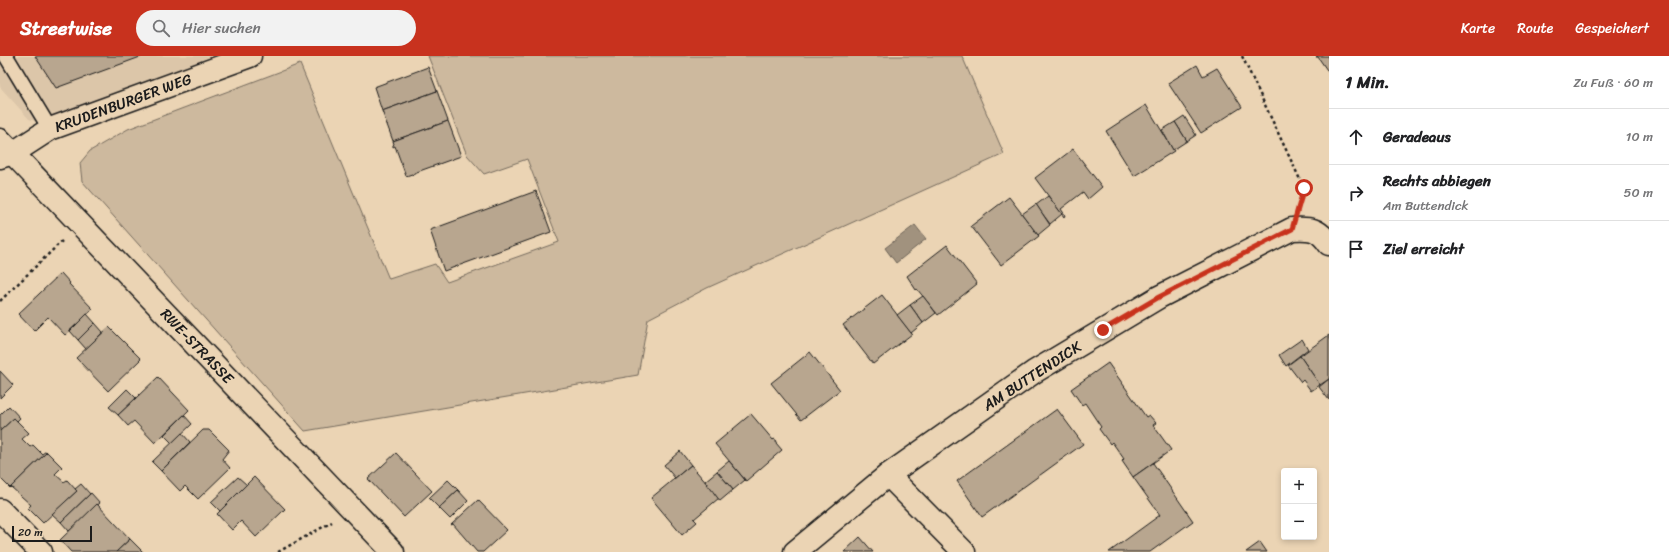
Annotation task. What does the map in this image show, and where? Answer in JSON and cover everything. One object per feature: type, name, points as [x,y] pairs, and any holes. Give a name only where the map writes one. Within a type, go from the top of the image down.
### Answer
[{"type":"street","name":"KRUDENBURGER WEG","points":[[4,150],[50,129],[250,56]]},
{"type":"street","name":"RWE-STRASSE","points":[[4,150],[80,224],[393,552]]},
{"type":"street","name":"AM BUTTENDICK","points":[[795,552],[888,475],[1034,372],[1159,297],[1292,229],[1310,228],[1323,235],[1329,244]]},
{"type":"street","points":[[888,475],[964,552]]},
{"type":"street","points":[[0,510],[41,552]]},
{"type":"lane","points":[[6,56],[50,129]]},
{"type":"path","points":[[1242,56],[1304,188],[1292,229]]},
{"type":"path","points":[[0,301],[80,224]]},
{"type":"path","points":[[278,552],[353,510]]},
{"type":"shaded area","points":[[0,56],[211,56],[53,121],[40,123],[29,119],[0,87]]},
{"type":"shaded area","points":[[428,56],[962,56],[1004,154],[707,288],[648,319],[638,375],[305,431],[82,181],[80,163],[90,151],[128,129],[300,64],[389,279],[435,264],[447,282],[559,242],[527,159],[484,174],[467,155]]},
{"type":"shaded area","points":[[915,225],[926,239],[896,263],[885,248]]},
{"type":"building","points":[[35,56],[143,56],[56,88]]},
{"type":"building","points":[[1329,56],[1329,73],[1318,57],[1316,57]]},
{"type":"building","points":[[1197,65],[1203,76],[1217,68],[1242,107],[1201,133],[1168,83]]},
{"type":"building","points":[[428,67],[437,91],[382,111],[374,87]]},
{"type":"building","points":[[437,91],[448,121],[393,141],[382,111]]},
{"type":"building","points":[[1146,105],[1174,151],[1134,176],[1106,131]]},
{"type":"building","points":[[1184,116],[1196,135],[1187,141],[1175,122]]},
{"type":"building","points":[[448,121],[461,156],[414,173],[413,175],[406,176],[395,146],[393,147],[393,141]]},
{"type":"building","points":[[1175,122],[1187,141],[1173,150],[1162,130]]},
{"type":"building","points":[[1073,149],[1102,187],[1088,199],[1083,192],[1061,209],[1065,215],[1064,217],[1035,178]]},
{"type":"building","points":[[536,191],[551,232],[444,271],[430,230]]},
{"type":"building","points":[[1048,196],[1062,214],[1050,224],[1036,205]]},
{"type":"building","points":[[1009,197],[1039,236],[1001,265],[971,226]]},
{"type":"building","points":[[1036,204],[1050,225],[1038,235],[1022,214]]},
{"type":"building","points":[[947,245],[977,284],[938,315],[917,289],[916,290],[907,276]]},
{"type":"building","points":[[61,273],[70,283],[69,284],[93,309],[65,335],[48,317],[34,331],[18,314]]},
{"type":"building","points":[[882,295],[912,334],[873,364],[843,325]]},
{"type":"building","points":[[923,296],[936,313],[923,323],[910,305]]},
{"type":"building","points":[[910,305],[923,323],[911,333],[897,315]]},
{"type":"building","points":[[87,314],[95,323],[78,340],[70,331]]},
{"type":"building","points":[[95,323],[103,332],[86,349],[78,340]]},
{"type":"building","points":[[109,327],[141,359],[108,391],[76,358]]},
{"type":"building","points":[[1329,335],[1329,379],[1320,385],[1300,356]]},
{"type":"building","points":[[1302,339],[1308,349],[1286,366],[1279,355]]},
{"type":"building","points":[[810,352],[840,390],[801,420],[771,383]]},
{"type":"building","points":[[1300,356],[1320,385],[1311,391],[1303,380],[1301,382],[1288,365]]},
{"type":"building","points":[[1108,363],[1146,417],[1149,415],[1156,423],[1153,425],[1171,450],[1133,477],[1122,461],[1124,459],[1112,442],[1110,444],[1099,429],[1101,427],[1085,403],[1082,405],[1071,389]]},
{"type":"building","points":[[0,371],[13,385],[0,398]]},
{"type":"building","points":[[158,377],[189,410],[155,443],[134,421],[128,426],[118,415]]},
{"type":"building","points":[[1329,379],[1329,400],[1319,387]]},
{"type":"building","points":[[127,389],[136,398],[118,415],[109,407]]},
{"type":"building","points":[[9,406],[20,418],[17,421],[14,418],[0,431],[0,415]]},
{"type":"building","points":[[1057,409],[1083,444],[982,517],[957,481]]},
{"type":"building","points":[[751,414],[773,440],[774,439],[777,441],[776,443],[782,450],[746,481],[715,444]]},
{"type":"building","points":[[184,415],[192,424],[172,443],[164,435]]},
{"type":"building","points":[[14,418],[29,433],[22,439],[30,447],[33,445],[42,454],[46,451],[47,452],[10,488],[0,478],[0,431]]},
{"type":"building","points":[[203,430],[209,430],[229,450],[222,459],[230,468],[198,499],[185,486],[180,491],[161,471]]},
{"type":"building","points":[[182,433],[190,442],[161,471],[152,462]]},
{"type":"building","points":[[680,451],[691,465],[675,478],[664,465]]},
{"type":"building","points":[[47,452],[62,467],[55,474],[64,482],[67,480],[77,491],[43,523],[28,508],[31,505],[11,487]]},
{"type":"building","points":[[396,453],[432,491],[404,517],[368,479]]},
{"type":"building","points":[[729,461],[745,480],[733,490],[717,471]]},
{"type":"building","points":[[1153,463],[1193,521],[1150,552],[1109,552],[1160,515],[1133,477]]},
{"type":"building","points":[[691,465],[719,498],[694,519],[697,522],[682,535],[651,498]]},
{"type":"building","points":[[717,471],[733,490],[720,501],[705,481]]},
{"type":"building","points":[[238,477],[247,485],[220,511],[211,502]]},
{"type":"building","points":[[254,477],[285,509],[256,537],[241,521],[232,530],[217,514]]},
{"type":"building","points":[[448,480],[458,490],[439,508],[429,498]]},
{"type":"building","points":[[81,484],[90,494],[61,522],[52,514],[77,491],[75,489]]},
{"type":"building","points":[[458,490],[468,501],[450,519],[439,508]]},
{"type":"building","points":[[91,493],[100,503],[69,531],[61,522]]},
{"type":"building","points":[[478,500],[507,530],[483,552],[477,552],[453,524],[451,525]]},
{"type":"building","points":[[97,504],[130,539],[116,552],[71,552],[60,540]]},
{"type":"building","points":[[860,537],[873,552],[844,552]]},
{"type":"building","points":[[130,539],[143,552],[116,552]]},
{"type":"building","points":[[1260,542],[1267,552],[1246,552]]},
{"type":"route","points":[[1103,330],[1159,297],[1292,229],[1304,188]]}]
